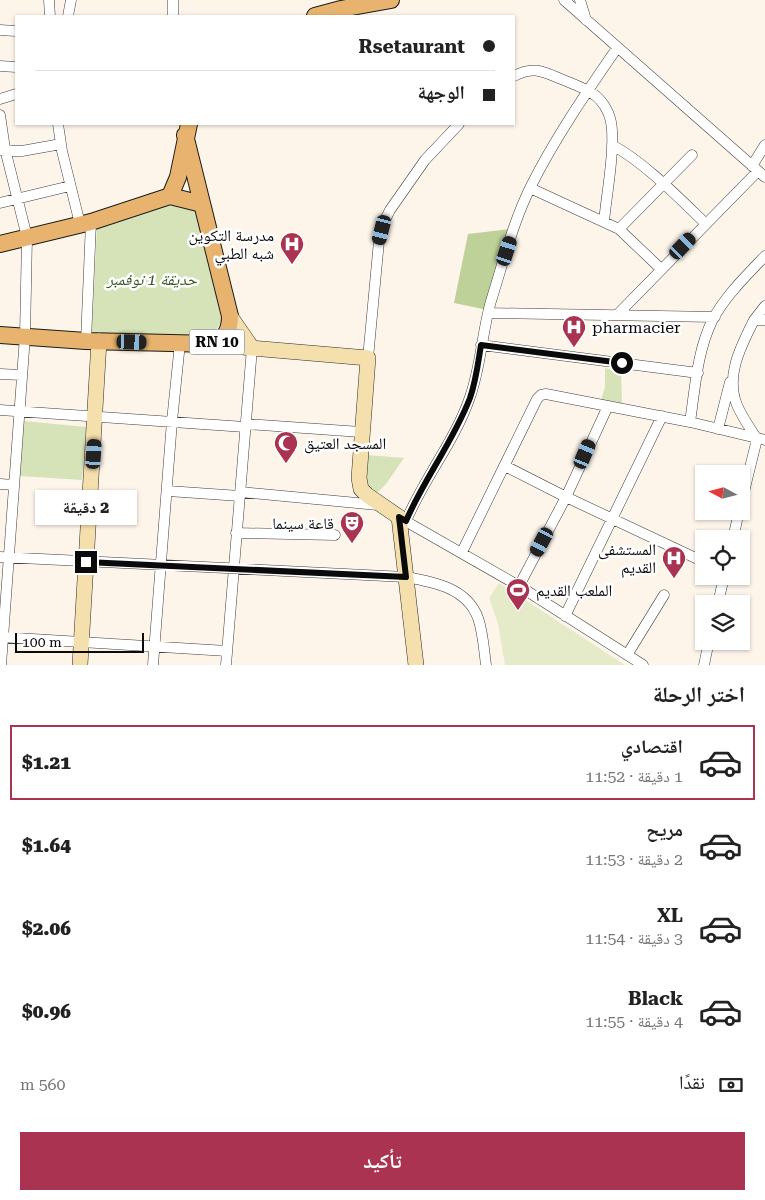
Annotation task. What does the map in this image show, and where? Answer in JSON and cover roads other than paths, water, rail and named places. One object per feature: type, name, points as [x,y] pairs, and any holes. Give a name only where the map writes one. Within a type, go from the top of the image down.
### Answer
[{"type":"main road","points":[[319,15],[370,2],[391,0]]},
{"type":"main road","name":"RN 10","points":[[170,196],[178,176],[186,128]]},
{"type":"main road","name":"RN 10","points":[[0,335],[180,344],[213,344],[223,338],[230,326],[230,316],[202,204],[186,128]]},
{"type":"main road","points":[[0,244],[85,223],[170,196],[202,204]]},
{"type":"street","points":[[49,0],[50,15]]},
{"type":"street","points":[[68,15],[71,0]]},
{"type":"street","points":[[173,15],[174,0]]},
{"type":"street","points":[[564,0],[758,172]]},
{"type":"street","points":[[580,0],[586,21]]},
{"type":"street","points":[[0,30],[15,31]]},
{"type":"street","points":[[416,665],[406,577],[402,519],[452,437],[471,396],[488,313],[513,232],[530,188],[548,154],[617,48]]},
{"type":"street","points":[[0,66],[15,68]]},
{"type":"street","points":[[515,76],[528,70],[538,70],[588,90],[606,108],[610,119],[612,145],[604,222]]},
{"type":"street","points":[[0,99],[15,94]]},
{"type":"street","points":[[0,115],[3,150],[28,237],[25,336],[20,412],[14,485],[4,557],[1,665]]},
{"type":"street","points":[[58,125],[70,186],[85,223],[93,341],[96,418],[80,665]]},
{"type":"street","points":[[458,125],[425,160],[390,210],[379,241],[361,432],[359,478],[361,489],[402,519],[519,586],[643,665]]},
{"type":"street","points":[[3,150],[22,151],[61,144]]},
{"type":"street","points":[[612,145],[623,150],[664,184],[706,224]]},
{"type":"street","points":[[617,315],[758,172],[765,145]]},
{"type":"street","points":[[619,229],[692,156]]},
{"type":"street","points":[[0,203],[70,186]]},
{"type":"street","points":[[530,188],[619,229],[661,269]]},
{"type":"street","points":[[690,422],[706,338],[715,317],[734,290],[765,256]]},
{"type":"street","points":[[718,429],[732,376],[744,341],[754,320],[765,306]]},
{"type":"street","points":[[488,313],[715,317]]},
{"type":"street","points":[[226,665],[252,348],[230,316]]},
{"type":"street","points":[[754,320],[765,320]]},
{"type":"street","points":[[152,665],[180,344]]},
{"type":"street","points":[[213,344],[368,358]]},
{"type":"street","points":[[481,345],[698,373]]},
{"type":"street","points":[[0,374],[22,375]]},
{"type":"street","points":[[732,376],[733,393],[737,406],[761,440]]},
{"type":"street","points":[[462,552],[537,399],[541,395],[546,394],[662,416],[761,440]]},
{"type":"street","points":[[519,586],[566,497],[608,406]]},
{"type":"street","points":[[0,410],[96,418],[361,432]]},
{"type":"street","points":[[565,616],[662,416]]},
{"type":"street","points":[[750,475],[761,440]]},
{"type":"street","points":[[504,466],[695,558]]},
{"type":"street","points":[[0,484],[14,485]]},
{"type":"street","points":[[168,490],[382,506]]},
{"type":"street","points":[[236,533],[334,535]]},
{"type":"street","points":[[4,557],[233,570],[406,577],[435,582],[454,591],[470,604],[478,619],[486,665]]},
{"type":"street","points":[[626,655],[664,595]]},
{"type":"street","points":[[1,637],[155,645],[227,651]]},
{"type":"street","points":[[704,665],[707,650]]},
{"type":"place","name":"مدرسة التكوين شبه الطبي","points":[[292,265]]},
{"type":"place","name":"pharmacier","points":[[574,348]]},
{"type":"place","name":"المسجد العتيق","points":[[286,464]]},
{"type":"place","name":"قاعة سينما","points":[[352,544]]},
{"type":"place","name":"المستشفى القديم","points":[[674,579]]},
{"type":"place","name":"الملعب القديم","points":[[518,611]]},
{"type":"park label","name":"حديقة 1 نوفمبر","points":[[152,279]]}]
